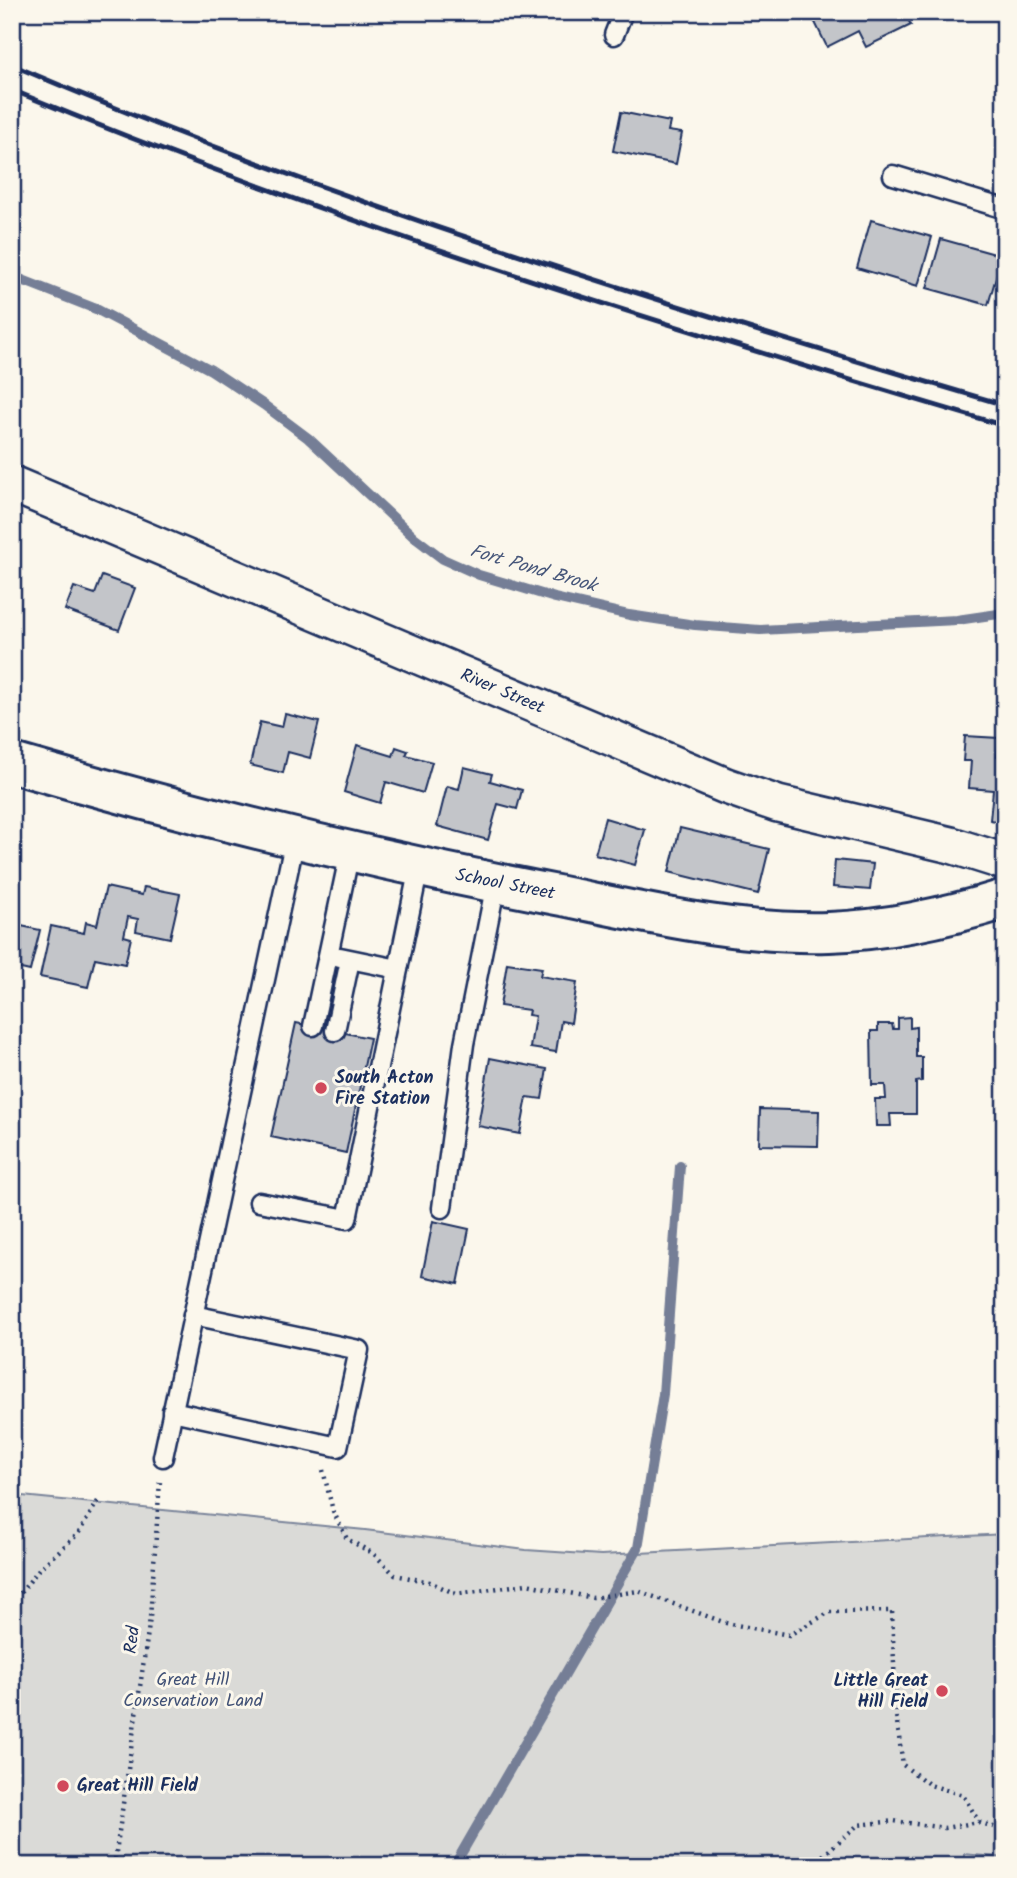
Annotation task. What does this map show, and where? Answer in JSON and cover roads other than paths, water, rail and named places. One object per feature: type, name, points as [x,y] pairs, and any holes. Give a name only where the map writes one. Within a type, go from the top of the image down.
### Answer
[{"type":"street","name":"River Street","points":[[12,484],[726,786],[778,804],[951,845],[1005,862]]},
{"type":"street","name":"School Street","points":[[12,763],[350,852],[704,923],[789,932],[848,931],[949,915],[1005,898]]},
{"type":"lane","points":[[614,35],[623,12]]},
{"type":"lane","points":[[893,175],[1005,209]]},
{"type":"lane","points":[[163,1457],[295,839]]},
{"type":"lane","points":[[313,1026],[350,852]]},
{"type":"lane","points":[[259,1202],[347,1219],[419,867]]},
{"type":"lane","points":[[442,1208],[464,1044],[496,883]]},
{"type":"lane","points":[[328,955],[398,969]]},
{"type":"lane","points":[[335,1031],[350,960]]},
{"type":"lane","points":[[172,1411],[338,1447],[359,1350],[193,1315]]},
{"type":"waterway","name":"Fort Pond Brook","points":[[12,276],[96,309],[211,370],[308,438],[414,537],[443,559],[479,575],[555,598],[629,615],[695,625],[760,630],[957,620],[1005,613]]},
{"type":"waterway","points":[[454,1866],[638,1548],[663,1394],[680,1166]]},
{"type":"railway","points":[[12,65],[256,162],[504,250],[754,330],[1005,405]]},
{"type":"railway","points":[[12,90],[256,185],[504,271],[754,351],[1005,426]]},
{"type":"place","name":"South Acton Fire Station","points":[[321,1088]]},
{"type":"place","name":"Little Great Hill Field","points":[[942,1691]]},
{"type":"place","name":"Great Hill Field","points":[[63,1786]]},
{"type":"park label","name":"Great Hill Conservation Land","points":[[193,1690]]}]
